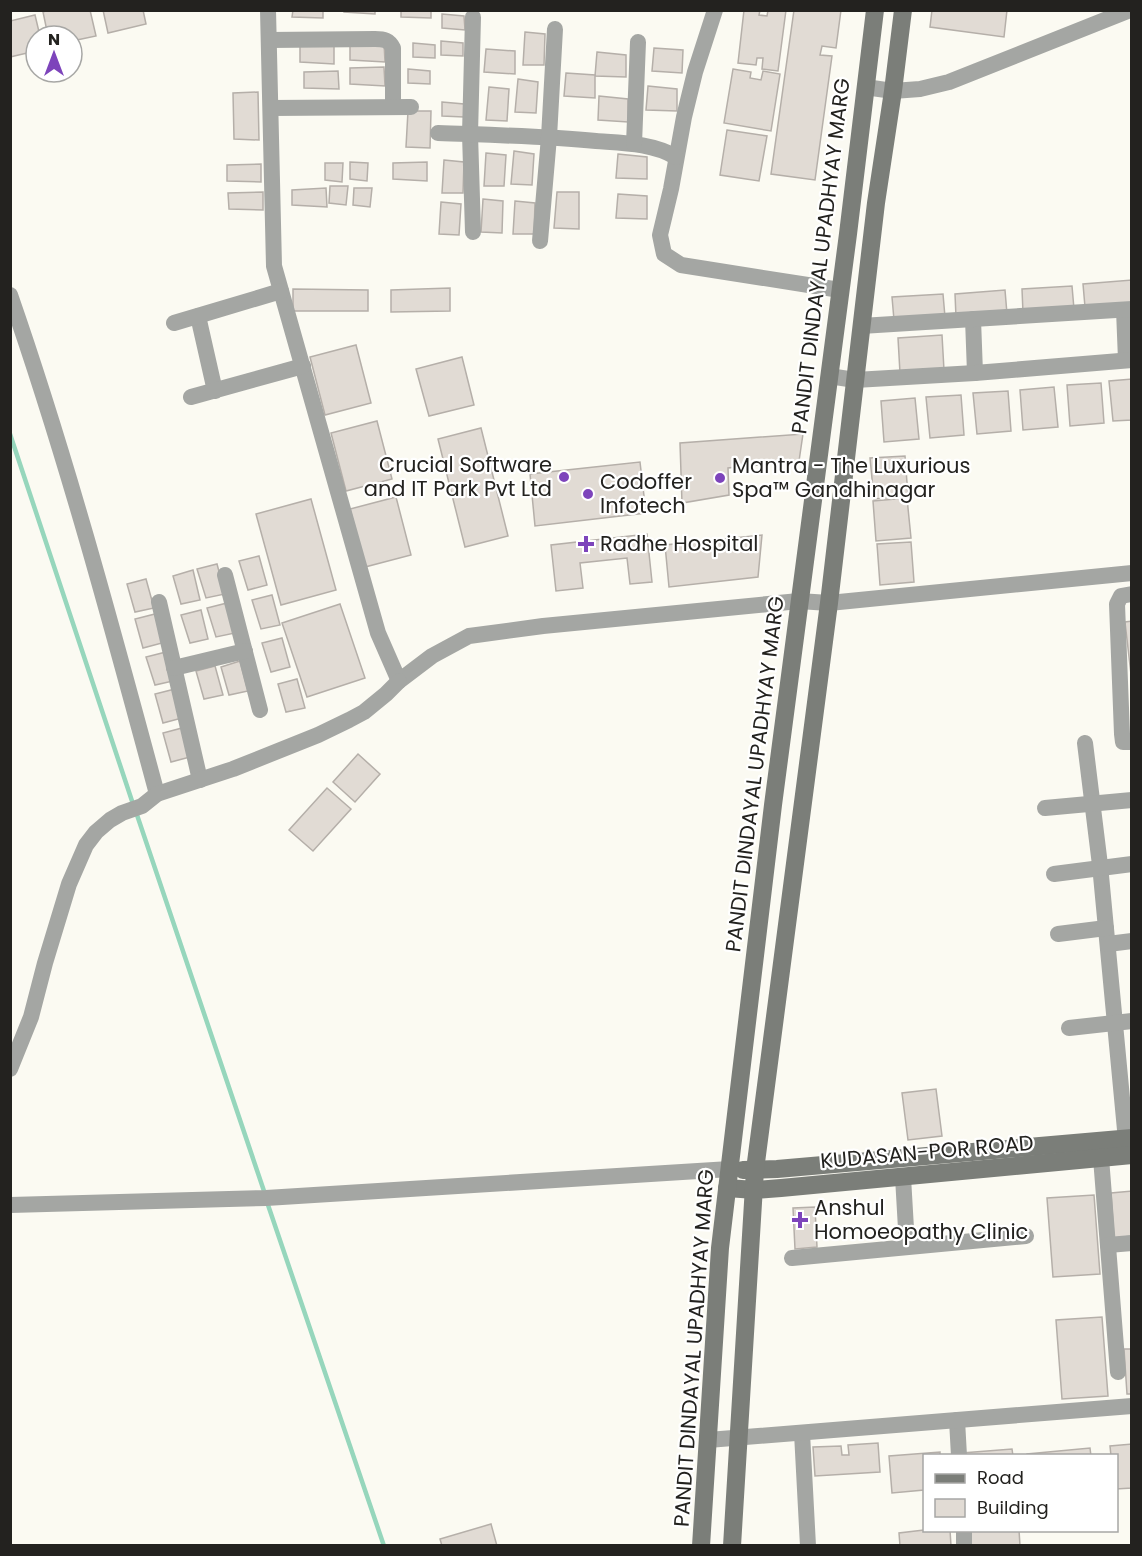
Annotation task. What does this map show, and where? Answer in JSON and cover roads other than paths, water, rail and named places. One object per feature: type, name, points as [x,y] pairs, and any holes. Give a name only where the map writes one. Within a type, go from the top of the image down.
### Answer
[{"type":"street","points":[[268,10],[274,266],[378,633],[399,681]]},
{"type":"street","points":[[715,10],[684,117],[660,235],[664,254],[681,265],[840,290]]},
{"type":"street","name":"PANDIT DINDAYAL UPADHYAY MARG","points":[[701,1545],[720,1248],[771,817],[848,234],[875,10]]},
{"type":"street","points":[[732,1545],[755,1170],[829,603],[876,203],[903,10]]},
{"type":"street","points":[[865,87],[893,91],[920,89],[949,82],[1130,10]]},
{"type":"street","points":[[473,16],[470,134],[473,232]]},
{"type":"street","points":[[540,241],[555,29]]},
{"type":"street","points":[[269,40],[375,39],[390,42],[393,48],[393,107]]},
{"type":"street","points":[[634,144],[638,42]]},
{"type":"street","points":[[271,108],[411,107]]},
{"type":"street","points":[[438,132],[625,142],[666,151],[676,157]]},
{"type":"street","points":[[174,323],[281,291]]},
{"type":"street","points":[[10,295],[32,356],[78,510],[115,636],[157,794]]},
{"type":"street","points":[[829,376],[855,381],[1129,360],[1128,309],[861,327]]},
{"type":"street","points":[[198,316],[215,391]]},
{"type":"street","points":[[973,319],[975,373]]},
{"type":"street","points":[[191,398],[303,366]]},
{"type":"street","points":[[10,1069],[31,1017],[69,884],[86,845],[96,832],[110,820],[142,806],[157,794],[233,769],[349,720],[364,712],[432,656],[469,636],[543,626],[799,601],[829,603],[1131,573]]},
{"type":"street","points":[[225,575],[260,710]]},
{"type":"street","points":[[1131,594],[1121,597],[1117,604],[1122,734],[1124,742],[1131,742]]},
{"type":"street","points":[[159,602],[200,780]]},
{"type":"street","points":[[174,668],[244,651]]},
{"type":"street","points":[[1085,743],[1107,936],[1123,1022],[1129,1147]]},
{"type":"street","points":[[1045,808],[1131,800]]},
{"type":"street","points":[[1054,874],[1131,864]]},
{"type":"street","points":[[1058,934],[1107,936],[1131,941]]},
{"type":"street","points":[[1069,1028],[1123,1022]]},
{"type":"street","name":"KUDASAN-POR ROAD","points":[[730,1169],[755,1170],[1129,1147]]},
{"type":"street","name":"KUDASAN-POR ROAD","points":[[727,1188],[754,1190],[1101,1158],[1129,1147]]},
{"type":"street","points":[[1101,1158],[1118,1372]]},
{"type":"street","points":[[10,1205],[266,1198],[730,1169]]},
{"type":"street","points":[[903,1177],[907,1246]]},
{"type":"street","points":[[792,1258],[1026,1236]]},
{"type":"street","points":[[1108,1245],[1131,1243]]},
{"type":"street","points":[[708,1440],[1131,1406]]},
{"type":"street","points":[[957,1420],[959,1454]]},
{"type":"street","points":[[802,1433],[808,1545]]},
{"type":"waterway","points":[[10,434],[133,804]]},
{"type":"waterway","points":[[136,812],[265,1194]]},
{"type":"waterway","points":[[267,1202],[384,1546]]},
{"type":"place","name":"Crucial Software and IT Park Pvt Ltd","points":[[564,477]]},
{"type":"place","name":"Mantra - The Luxurious Spa™ Gandhinagar","points":[[720,478]]},
{"type":"place","name":"Codoffer Infotech","points":[[588,494]]},
{"type":"place","name":"Radhe Hospital","points":[[586,544]]},
{"type":"place","name":"Anshul Homoeopathy Clinic","points":[[800,1220]]}]
